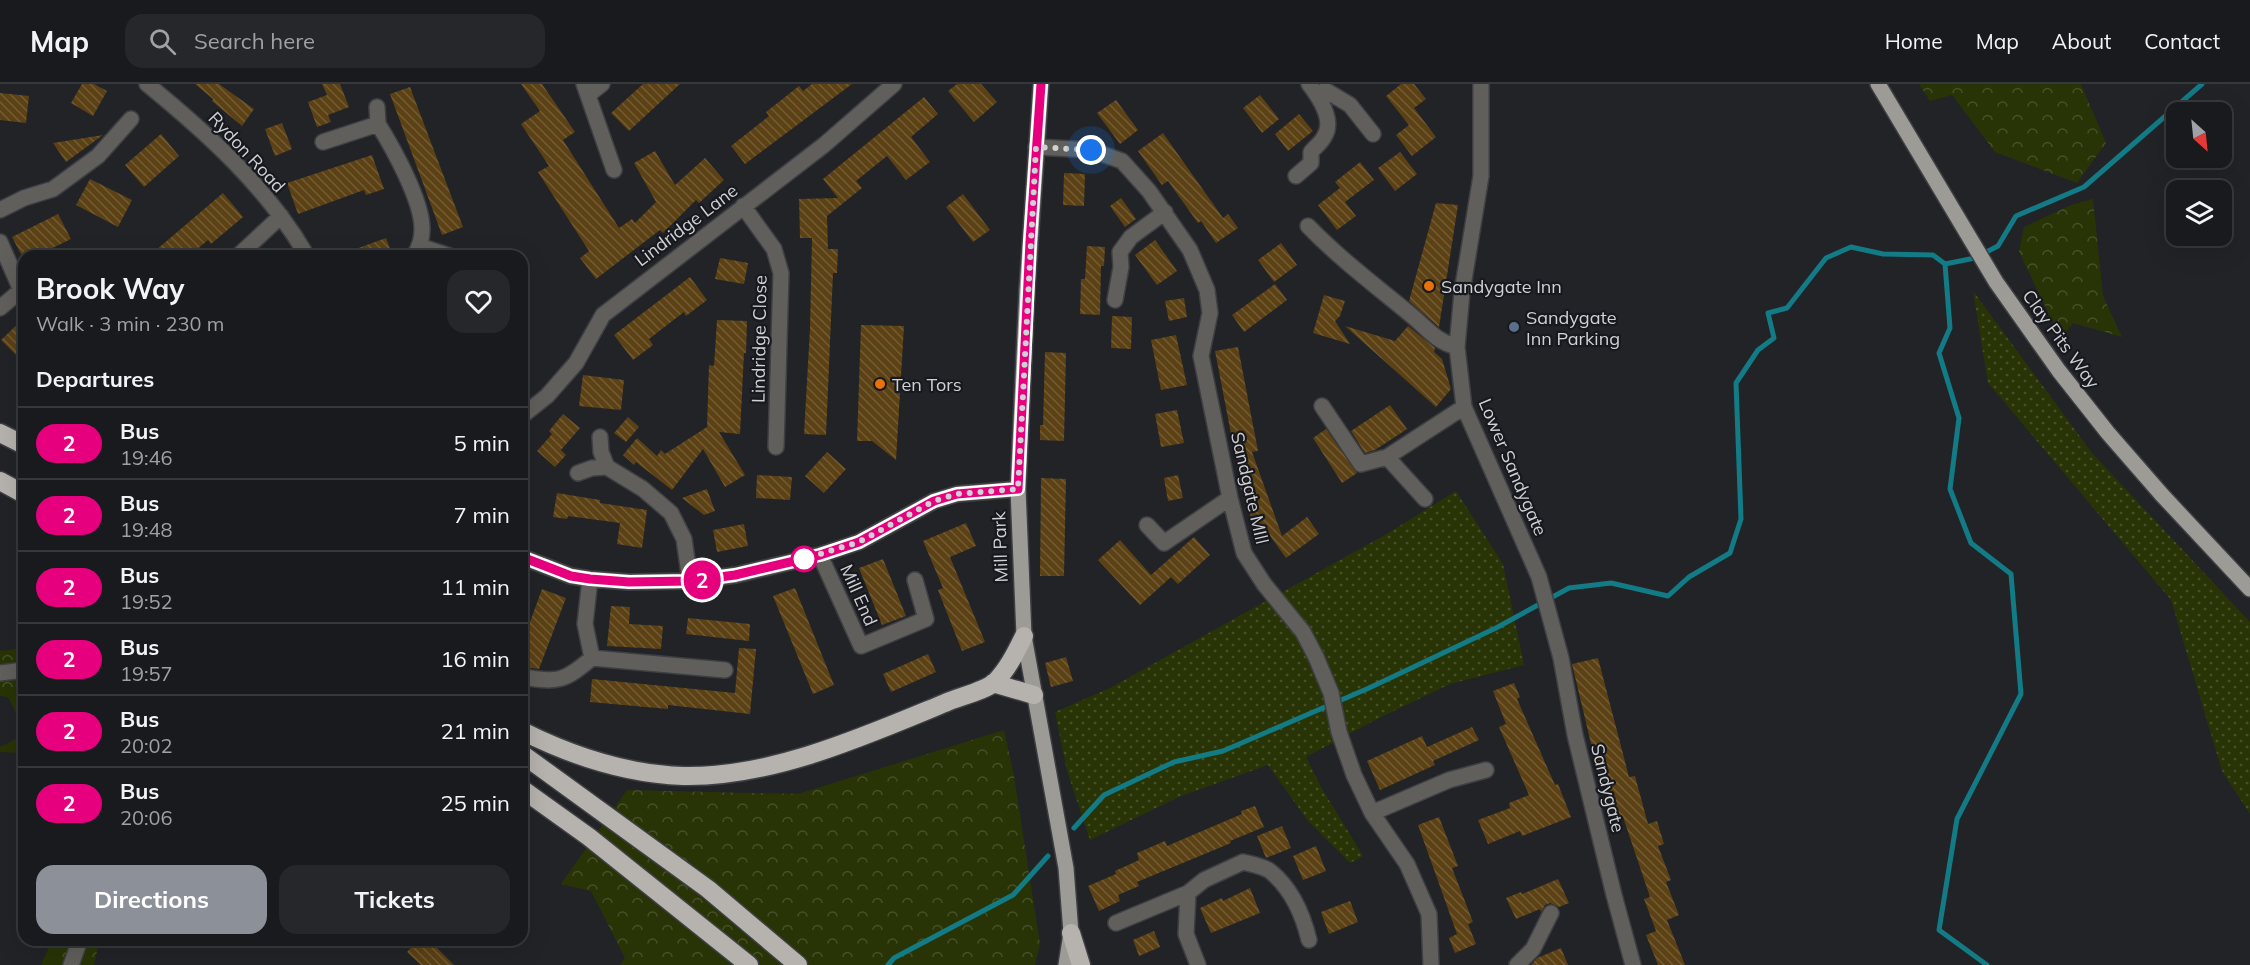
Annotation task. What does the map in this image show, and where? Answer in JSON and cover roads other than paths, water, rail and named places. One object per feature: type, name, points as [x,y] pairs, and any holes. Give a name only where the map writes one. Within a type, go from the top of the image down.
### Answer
[{"type":"highway","points":[[0,433],[18,442]]},
{"type":"highway","points":[[0,482],[18,491]]},
{"type":"highway","points":[[528,735],[603,764],[638,771],[683,776],[728,773],[778,764],[902,721],[993,683],[1012,661],[1024,636]]},
{"type":"highway","points":[[993,683],[1034,695]]},
{"type":"highway","points":[[528,758],[708,889],[798,965]]},
{"type":"highway","points":[[528,793],[590,837],[749,965]]},
{"type":"highway","points":[[1071,933],[1081,965]]},
{"type":"main road","name":"Mill Park","points":[[1041,84],[1018,489],[1024,636],[1066,868],[1071,933],[1066,965]]},
{"type":"main road","name":"Clay Pits Way","points":[[1878,84],[1996,282],[2059,371],[2108,433],[2162,495],[2250,590]]},
{"type":"street","name":"Rydon Road","points":[[147,84],[224,150],[281,216],[303,250]]},
{"type":"street","points":[[602,84],[586,90],[614,170]]},
{"type":"street","name":"Lindridge Lane","points":[[528,411],[547,396],[576,363],[603,315],[824,145],[894,84]]},
{"type":"street","name":"Lower Sandygate","points":[[1481,84],[1481,176],[1462,292],[1457,347],[1464,407],[1539,577],[1550,620]]},
{"type":"street","points":[[1321,88],[1350,105],[1373,134]]},
{"type":"street","points":[[1296,176],[1311,164],[1311,152],[1326,136],[1328,120],[1321,88]]},
{"type":"street","points":[[377,107],[378,124],[395,152],[418,207],[423,229],[417,250]]},
{"type":"street","points":[[0,210],[24,198],[53,189],[98,156],[131,118]]},
{"type":"street","points":[[323,142],[378,124]]},
{"type":"street","name":"Sandgate MIll","points":[[1036,147],[1091,150],[1122,161],[1149,191],[1190,250],[1207,290],[1210,313],[1201,356],[1230,498],[1244,553],[1264,584],[1303,632],[1316,657],[1331,693],[1335,716],[1354,775],[1372,813],[1407,864],[1429,914],[1431,965]]},
{"type":"street","name":"Lindridge Close","points":[[743,206],[774,249],[782,273],[776,447]]},
{"type":"street","points":[[1115,300],[1121,267],[1120,252],[1131,237],[1165,212]]},
{"type":"street","points":[[244,250],[281,216]]},
{"type":"street","points":[[1308,226],[1352,267],[1442,343],[1457,347]]},
{"type":"street","points":[[0,242],[18,285]]},
{"type":"street","points":[[0,308],[18,297]]},
{"type":"street","points":[[1322,406],[1361,464],[1387,457],[1464,407]]},
{"type":"street","points":[[600,437],[601,453],[607,467]]},
{"type":"street","points":[[1387,457],[1425,499]]},
{"type":"street","points":[[578,473],[592,468],[607,467],[643,489],[671,513],[684,539],[690,581]]},
{"type":"street","points":[[528,558],[571,576],[590,579],[629,582],[690,581],[735,575],[820,555],[859,542],[934,501],[957,494],[1018,489]]},
{"type":"street","points":[[1147,525],[1164,543],[1230,498]]},
{"type":"street","name":"Mill End","points":[[820,555],[861,646],[926,619],[915,580]]},
{"type":"street","points":[[590,579],[585,624],[592,658]]},
{"type":"street","name":"Sandygate","points":[[1550,620],[1561,658],[1575,735],[1633,965]]},
{"type":"street","points":[[528,678],[543,680],[567,678],[592,658],[725,670]]},
{"type":"street","points":[[0,672],[18,670]]},
{"type":"street","points":[[1372,813],[1449,780],[1486,770]]},
{"type":"street","points":[[1116,923],[1188,893],[1204,880],[1243,862],[1269,870],[1286,889],[1302,914],[1309,940]]},
{"type":"street","points":[[1188,893],[1186,934],[1198,965]]},
{"type":"street","points":[[1517,965],[1533,949],[1551,913]]},
{"type":"street","points":[[71,965],[78,946]]},
{"type":"waterway","points":[[1987,965],[1939,930],[1957,819],[2021,694],[2011,574],[1971,543],[1950,489],[1959,418],[1939,353],[1950,328],[1945,264],[1975,258],[1998,246],[2016,216],[2084,187],[2202,84]]},
{"type":"waterway","points":[[1074,828],[1104,795],[1174,762],[1223,751],[1369,688],[1496,628],[1569,588],[1611,583],[1668,596],[1689,577],[1730,553],[1741,519],[1736,383],[1758,350],[1774,338],[1768,313],[1787,308],[1826,258],[1851,247],[1883,254],[1933,255],[1945,264]]},
{"type":"waterway","points":[[888,965],[894,958],[1013,895],[1048,856]]},
{"type":"place","name":"Sandygate Inn","points":[[1429,286]]},
{"type":"place","name":"Sandygate Inn Parking","points":[[1514,327]]},
{"type":"place","name":"Ten Tors","points":[[880,384]]}]
